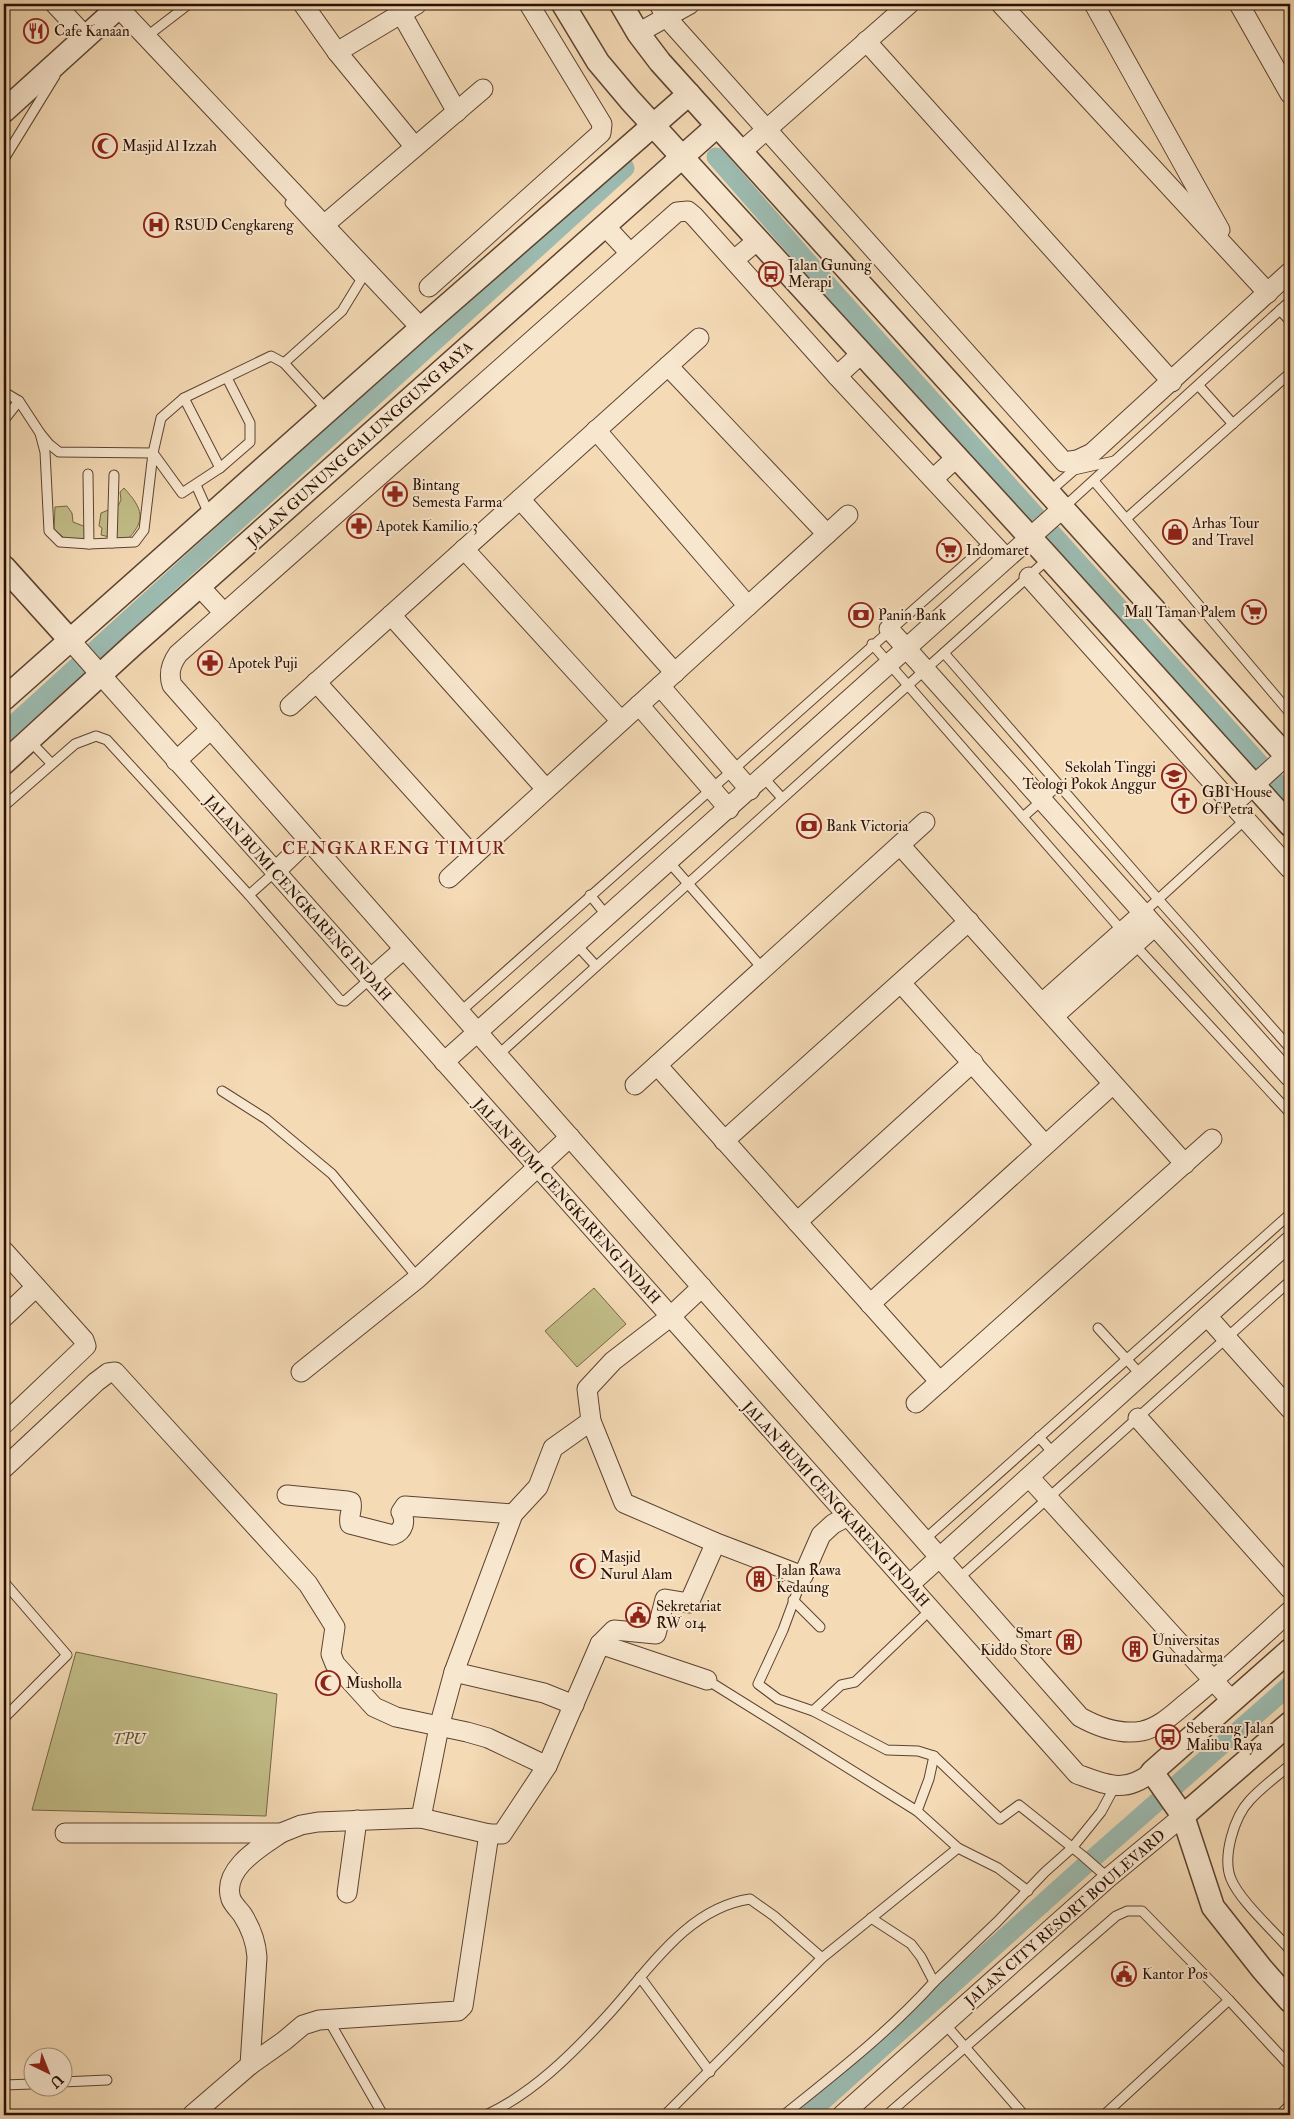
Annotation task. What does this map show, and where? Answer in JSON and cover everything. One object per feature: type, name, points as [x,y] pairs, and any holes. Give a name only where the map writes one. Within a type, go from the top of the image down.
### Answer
[{"type":"street","points":[[55,4],[79,41]]},
{"type":"street","points":[[303,4],[336,52],[415,147]]},
{"type":"street","points":[[429,287],[601,133],[602,124],[529,4]]},
{"type":"street","points":[[564,4],[598,62],[653,125],[957,457],[1033,534],[1049,558],[1258,782],[1290,825]]},
{"type":"street","points":[[621,4],[638,33],[660,62],[1055,505],[1286,759],[1233,804]]},
{"type":"street","points":[[638,33],[663,10],[690,4]]},
{"type":"street","points":[[741,152],[908,4]]},
{"type":"street","points":[[1001,4],[1268,293]]},
{"type":"street","points":[[1094,4],[1234,256]]},
{"type":"street","points":[[1239,4],[1290,94]]},
{"type":"street","points":[[4,111],[120,5],[146,36],[324,225],[364,275],[421,328]]},
{"type":"street","points":[[336,52],[409,9],[457,112]]},
{"type":"street","points":[[663,10],[1064,462],[1077,460],[1092,453],[1172,382],[1290,272]]},
{"type":"street","points":[[866,42],[1172,382]]},
{"type":"street","points":[[324,225],[483,89]]},
{"type":"street","points":[[4,699],[72,643],[210,515],[689,94]]},
{"type":"street","name":"JALAN GUNUNG GALUNGGUNG RAYA","points":[[4,762],[29,740],[97,672],[199,586],[717,126]]},
{"type":"street","points":[[552,178],[571,197]]},
{"type":"street","points":[[1006,558],[837,376],[688,211],[677,212],[178,654],[170,669],[170,678],[172,685],[1080,1717],[1099,1728],[1122,1732],[1142,1731],[1161,1724],[1213,1681],[1290,1611]]},
{"type":"street","points":[[605,226],[630,253]]},
{"type":"street","points":[[734,260],[758,240]]},
{"type":"street","points":[[290,706],[700,338]]},
{"type":"street","points":[[837,376],[862,353]]},
{"type":"street","points":[[668,366],[827,534]]},
{"type":"street","points":[[596,430],[748,606]]},
{"type":"street","points":[[933,479],[957,457]]},
{"type":"street","points":[[520,499],[675,673]]},
{"type":"street","points":[[444,1062],[1033,534],[1055,505]]},
{"type":"street","points":[[449,878],[848,515]]},
{"type":"street","points":[[464,549],[621,721]]},
{"type":"street","name":"JALAN BUMI CENGKARENG INDAH","points":[[4,568],[1077,1774],[1115,1786],[1157,1778]]},
{"type":"street","points":[[1029,577],[1290,869]]},
{"type":"street","points":[[199,586],[224,613]]},
{"type":"street","points":[[391,615],[546,789]]},
{"type":"street","points":[[889,629],[1290,1077]]},
{"type":"street","points":[[316,682],[473,856]]},
{"type":"street","points":[[660,686],[732,769],[756,784]]},
{"type":"street","points":[[639,705],[728,809]]},
{"type":"street","points":[[176,761],[211,729]]},
{"type":"street","points":[[635,1085],[925,822]]},
{"type":"street","points":[[275,872],[308,840]]},
{"type":"street","points":[[900,845],[1185,1164]]},
{"type":"street","points":[[1048,1009],[1148,920]]},
{"type":"street","points":[[724,1140],[969,921]]},
{"type":"street","points":[[370,979],[404,949]]},
{"type":"street","points":[[901,983],[1045,1145]]},
{"type":"street","points":[[797,1222],[973,1062]]},
{"type":"street","points":[[657,1065],[940,1382]]},
{"type":"street","points":[[870,1304],[1113,1084]]},
{"type":"street","points":[[301,1372],[418,1278],[570,1137]]},
{"type":"street","points":[[916,1403],[1212,1139]]},
{"type":"street","points":[[909,1585],[1207,1316],[1235,1277],[1290,1241]]},
{"type":"street","points":[[4,1251],[84,1340],[86,1346],[4,1424]]},
{"type":"street","points":[[4,1317],[36,1287]]},
{"type":"street","points":[[702,1287],[670,1317],[613,1361],[587,1389],[591,1420],[624,1503],[714,1542],[803,1576],[821,1535],[833,1524],[848,1516]]},
{"type":"street","points":[[1207,1316],[1290,1410]]},
{"type":"street","points":[[4,1468],[96,1382],[108,1373],[114,1372],[308,1584],[335,1627],[331,1654],[335,1664],[374,1707],[396,1717],[488,1738],[548,1766]]},
{"type":"street","points":[[1138,1418],[1290,1589]]},
{"type":"street","points":[[421,1818],[439,1727],[454,1672],[513,1514],[538,1487],[553,1448],[591,1420]]},
{"type":"street","points":[[1029,1477],[1232,1701]]},
{"type":"street","points":[[287,1495],[351,1502],[350,1524],[393,1535],[397,1534],[404,1525],[405,1519],[402,1512],[405,1506],[513,1514]]},
{"type":"street","points":[[250,2065],[257,1957],[256,1943],[250,1928],[231,1900],[229,1888],[235,1873],[246,1860],[281,1833],[300,1825],[318,1822],[421,1818],[489,1834],[502,1834],[548,1766],[600,1644],[614,1630],[656,1634],[665,1599],[689,1603],[712,1551],[714,1542]]},
{"type":"street","points":[[600,1644],[707,1680]]},
{"type":"street","points":[[1290,1650],[1232,1701],[1157,1778],[1179,1810],[1213,1907],[1290,2001]]},
{"type":"street","points":[[454,1672],[544,1693],[574,1705]]},
{"type":"street","name":"JALAN CITY RESORT BOULEVARD","points":[[842,2115],[945,2024],[1179,1810],[1290,1723]]},
{"type":"street","points":[[347,1893],[357,1820]]},
{"type":"street","points":[[65,1833],[281,1833]]},
{"type":"street","points":[[192,2115],[250,2065],[303,2025],[328,2019],[458,2011],[463,2006],[489,1834]]},
{"type":"lane","points":[[146,36],[188,4]]},
{"type":"lane","points":[[4,159],[79,41]]},
{"type":"lane","points":[[225,133],[364,275],[342,311],[284,363]]},
{"type":"lane","points":[[1055,505],[1094,481],[1290,302]]},
{"type":"lane","points":[[1280,310],[1290,321]]},
{"type":"lane","points":[[40,433],[45,452],[49,531],[60,542],[89,544],[135,542],[144,530],[154,453],[161,418],[184,398],[270,356],[284,363],[328,411]]},
{"type":"lane","points":[[1126,518],[1290,373]]},
{"type":"lane","points":[[154,453],[182,493],[220,468],[250,442],[250,423],[227,378]]},
{"type":"lane","points":[[1199,386],[1232,424]]},
{"type":"lane","points":[[4,392],[19,401],[40,433],[59,452],[154,453]]},
{"type":"lane","points":[[184,398],[220,468]]},
{"type":"lane","points":[[4,420],[19,401]]},
{"type":"lane","points":[[1055,505],[1074,470],[1115,461]]},
{"type":"lane","points":[[88,474],[89,544]]},
{"type":"lane","points":[[112,543],[114,475]]},
{"type":"lane","points":[[1094,481],[1290,713]]},
{"type":"lane","points":[[196,485],[210,515]]},
{"type":"lane","points":[[460,1012],[872,644],[991,541]]},
{"type":"lane","points":[[498,1055],[1049,558]]},
{"type":"lane","points":[[872,644],[1129,938],[1290,1113]]},
{"type":"lane","points":[[944,653],[1290,1048]]},
{"type":"lane","points":[[4,806],[75,744],[88,737],[96,736],[107,740],[249,895],[340,1000],[345,1001],[370,979]]},
{"type":"lane","points":[[29,740],[51,763]]},
{"type":"lane","points":[[756,784],[782,798]]},
{"type":"lane","points":[[1024,817],[1059,785]]},
{"type":"lane","points":[[1148,920],[1158,899],[1246,819]]},
{"type":"lane","points":[[669,862],[763,969]]},
{"type":"lane","points":[[249,895],[275,872]]},
{"type":"lane","points":[[590,895],[607,916]]},
{"type":"lane","points":[[576,944],[596,966]]},
{"type":"lane","points":[[222,1091],[266,1119],[332,1174],[418,1278]]},
{"type":"lane","points":[[924,1540],[1126,1360],[1235,1277],[1290,1214]]},
{"type":"lane","points":[[958,1579],[1290,1281]]},
{"type":"lane","points":[[1098,1328],[1140,1375]]},
{"type":"lane","points":[[1039,1437],[1054,1454]]},
{"type":"lane","points":[[803,1576],[758,1684],[778,1699],[813,1711],[887,1750],[918,1751],[934,1756],[1000,1819],[1018,1805],[1083,1856],[1105,1876]]},
{"type":"lane","points":[[4,1582],[68,1655],[4,1718]]},
{"type":"lane","points":[[793,1600],[820,1627]]},
{"type":"lane","points":[[813,1711],[841,1685],[855,1682],[923,1617]]},
{"type":"lane","points":[[707,1680],[917,1811],[958,1848],[998,1868],[1028,1891]]},
{"type":"lane","points":[[917,1811],[929,1778],[934,1756]]},
{"type":"lane","points":[[1290,1765],[1249,1801],[1233,1828],[1228,1854],[1231,1879],[1244,1899],[1290,1950]]},
{"type":"lane","points":[[784,2115],[864,2050],[912,2007],[934,1982],[1072,1848],[1101,1812],[1115,1786]]},
{"type":"lane","points":[[665,2115],[822,1958],[958,1848]]},
{"type":"lane","points":[[486,2115],[516,2099],[553,2071],[608,2015],[640,1977],[685,1931],[717,1907],[750,1899],[774,1916],[822,1958]]},
{"type":"lane","points":[[887,2115],[1116,1916],[1127,1911],[1142,1911],[1290,2066]]},
{"type":"lane","points":[[871,1918],[911,1944],[922,1957],[934,1982]]},
{"type":"lane","points":[[640,1977],[710,2072]]},
{"type":"lane","points":[[1104,2115],[1229,2000]]},
{"type":"lane","points":[[328,2019],[383,2115]]},
{"type":"lane","points":[[945,2024],[1024,2115]]},
{"type":"lane","points":[[72,2082],[107,2080]]},
{"type":"lane","points":[[4,2085],[22,2084]]},
{"type":"lane","points":[[1280,2115],[1290,2106]]},
{"type":"green space","points":[[124,488],[139,508],[140,514],[140,521],[137,527],[126,541],[101,535],[102,528],[99,526],[101,513],[118,506],[121,500],[120,492]]},
{"type":"green space","points":[[67,506],[72,513],[73,522],[91,529],[91,542],[64,538],[54,529],[55,507]]},
{"type":"green space","points":[[594,1288],[626,1324],[577,1367],[545,1331]]},
{"type":"green space","name":"TPU","points":[[76,1652],[277,1694],[266,1816],[32,1810]]},
{"type":"waterway","points":[[716,157],[834,292],[1290,797]]},
{"type":"waterway","points":[[4,733],[625,168]]},
{"type":"waterway","points":[[807,2115],[1082,1868],[1290,1685]]},
{"type":"place","name":"Cafe Kanaan","points":[[36,31]]},
{"type":"place","name":"Masjid Al Izzah","points":[[105,146]]},
{"type":"place","name":"RSUD Cengkareng","points":[[156,225]]},
{"type":"place","name":"Jalan Gunung Merapi","points":[[771,274]]},
{"type":"place","name":"Bintang Semesta Farma","points":[[395,494]]},
{"type":"place","name":"Apotek Kamilio 3","points":[[359,526]]},
{"type":"place","name":"Arhas Tour and Travel","points":[[1175,532]]},
{"type":"place","name":"Indomaret","points":[[949,550]]},
{"type":"place","name":"Mall Taman Palem","points":[[1254,612]]},
{"type":"place","name":"Panin Bank","points":[[861,615]]},
{"type":"place","name":"Apotek Puji","points":[[210,663]]},
{"type":"place","name":"Sekolah Tinggi Teologi Pokok Anggur","points":[[1174,776]]},
{"type":"place","name":"GBI House Of Petra","points":[[1184,801]]},
{"type":"place","name":"Bank Victoria","points":[[809,826]]},
{"type":"place","name":"Masjid Nurul Alam","points":[[583,1566]]},
{"type":"place","name":"Jalan Rawa Kedaung","points":[[759,1579]]},
{"type":"place","name":"Sekretariat RW 014","points":[[638,1615]]},
{"type":"place","name":"Smart Kiddo Store","points":[[1069,1642]]},
{"type":"place","name":"Universitas Gunadarma","points":[[1135,1649]]},
{"type":"place","name":"Musholla","points":[[328,1683]]},
{"type":"place","name":"Seberang Jalan Malibu Raya","points":[[1168,1737]]},
{"type":"place","name":"Kantor Pos","points":[[1124,1974]]},
{"type":"district","name":"CENGKARENG TIMUR","points":[[394,848]]}]
